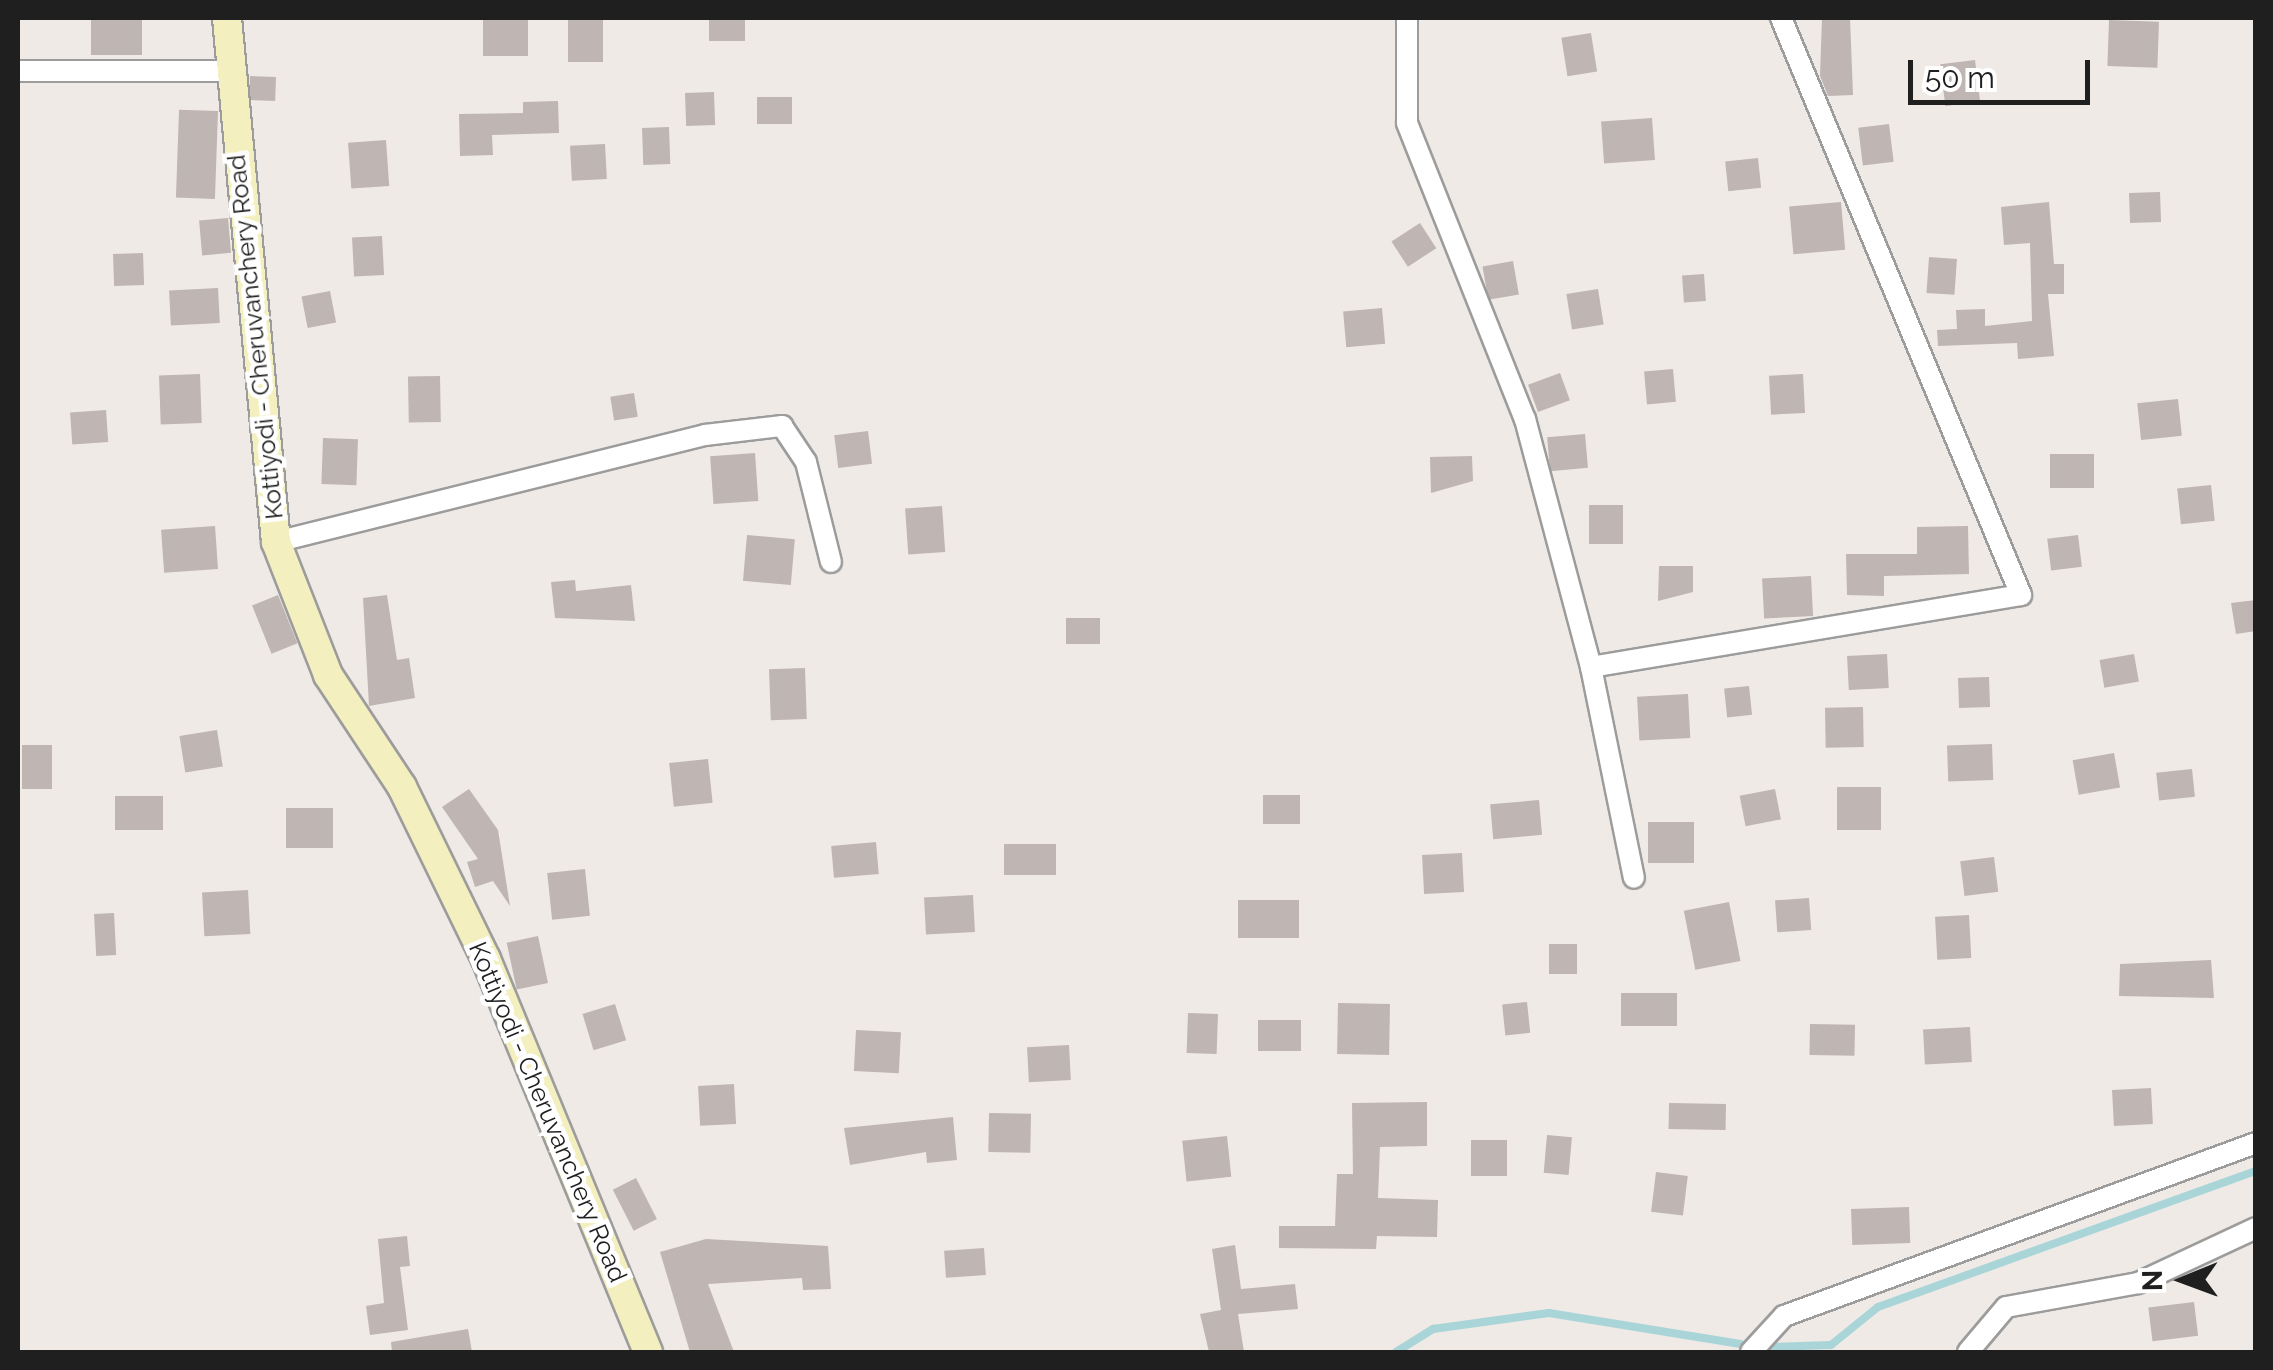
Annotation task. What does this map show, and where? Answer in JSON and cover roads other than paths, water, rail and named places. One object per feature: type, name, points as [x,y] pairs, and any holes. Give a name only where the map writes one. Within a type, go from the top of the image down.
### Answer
[{"type":"main road","name":"Kottiyodi - Cheruvanchery Road","points":[[227,18],[227,71],[276,542],[328,675],[402,787],[486,959],[648,1352]]},
{"type":"street","points":[[1407,18],[1408,123],[1526,419],[1592,666],[1634,878]]},
{"type":"street","points":[[1592,666],[2021,595],[1782,18]]},
{"type":"street","points":[[18,71],[227,71]]},
{"type":"street","points":[[276,542],[705,436],[782,426],[806,462],[831,562]]},
{"type":"street","points":[[1752,1352],[1784,1316],[2256,1142]]},
{"type":"street","points":[[1968,1352],[2006,1307],[2138,1283],[2256,1228]]},
{"type":"waterway","points":[[1770,1347],[1831,1345],[1878,1307],[2256,1171]]},
{"type":"waterway","points":[[1396,1352],[1433,1329],[1549,1313],[1741,1344]]}]
